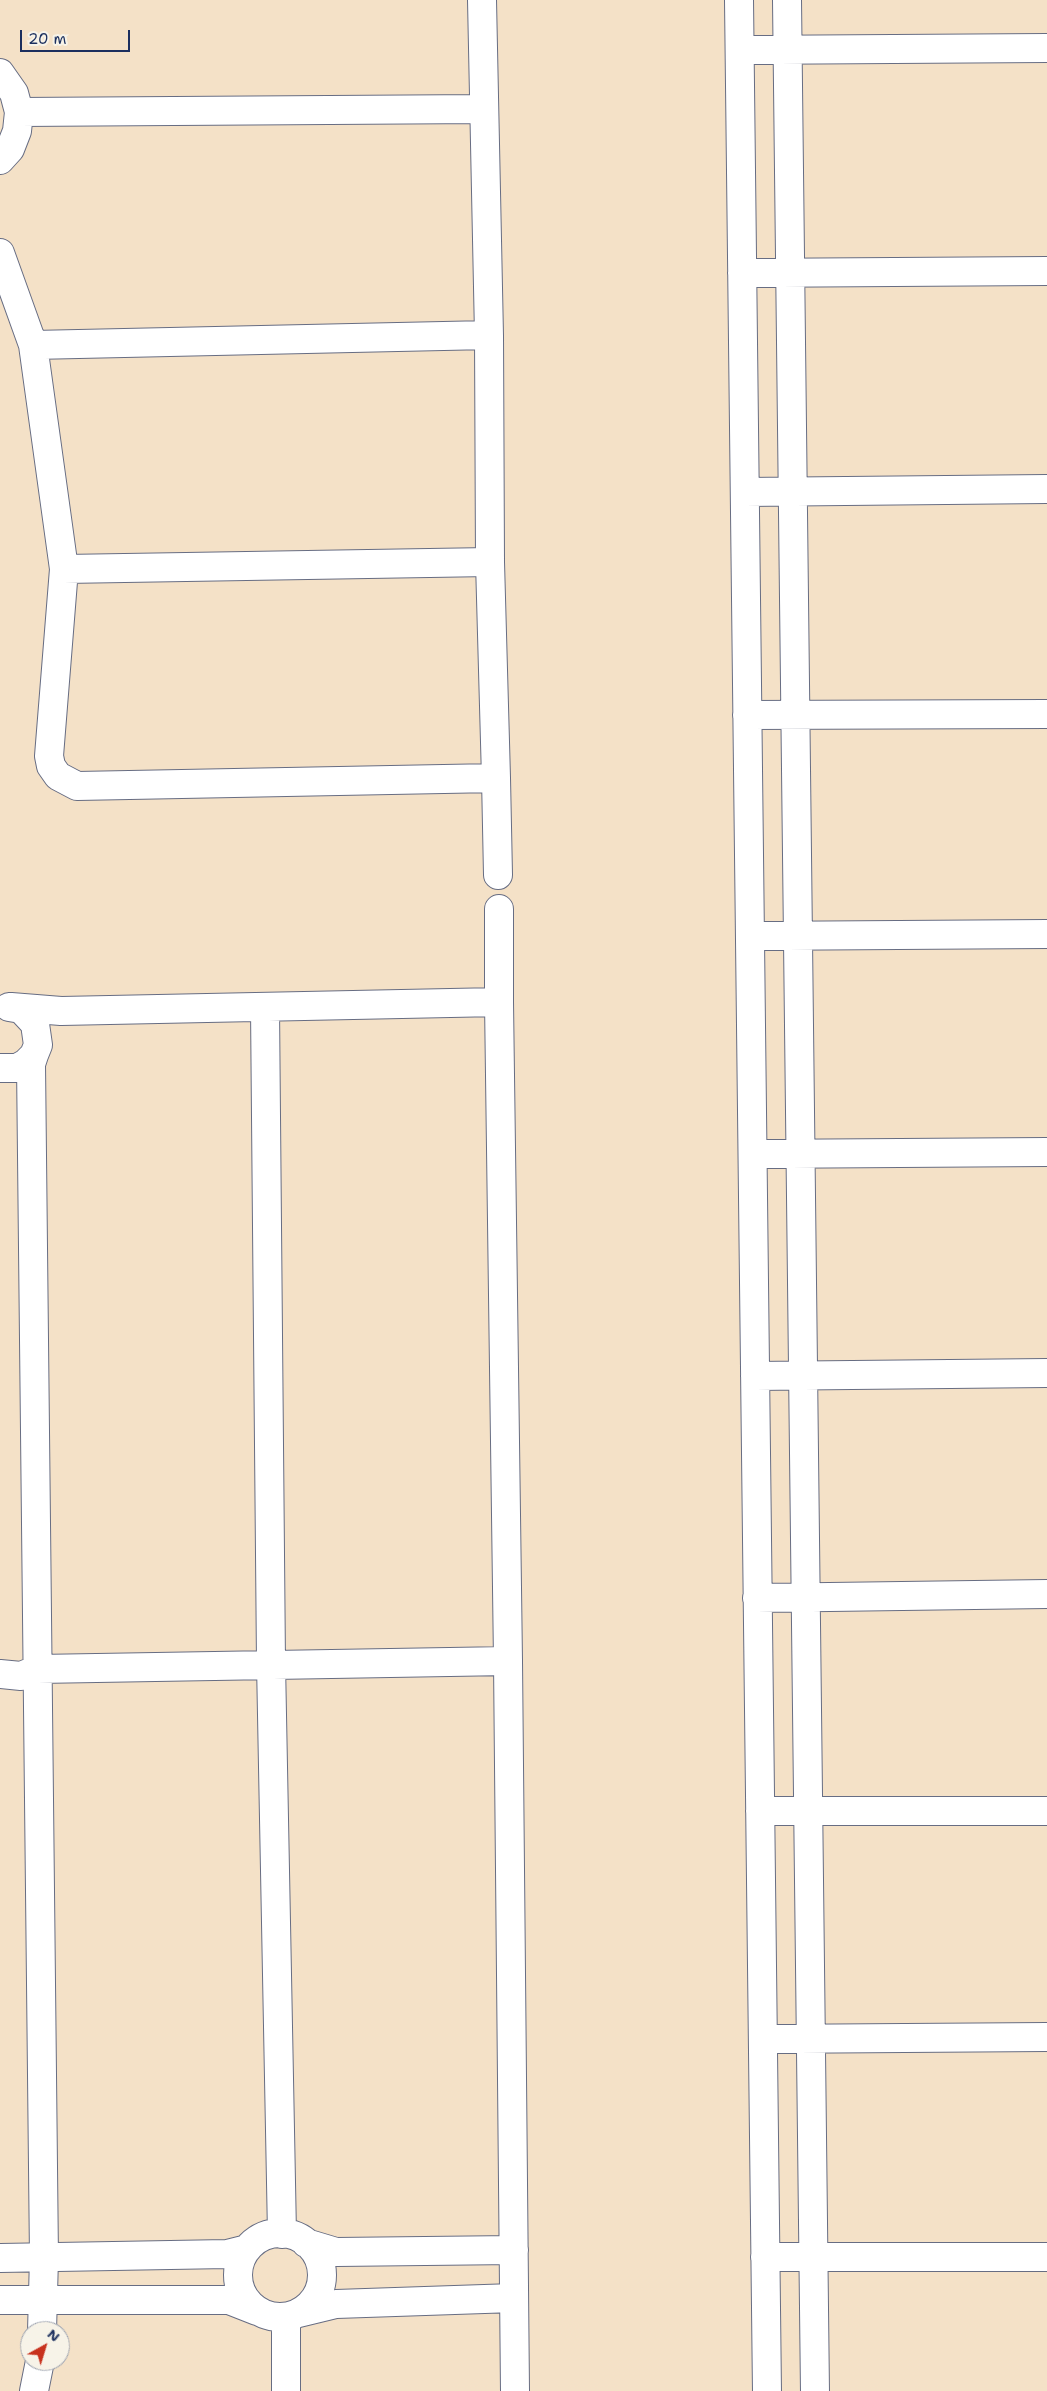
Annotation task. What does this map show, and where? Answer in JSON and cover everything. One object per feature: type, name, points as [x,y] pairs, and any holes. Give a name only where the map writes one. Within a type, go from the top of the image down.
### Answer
[{"type":"street","points":[[482,0],[489,334],[490,562],[498,875]]},
{"type":"street","points":[[739,0],[766,2391]]},
{"type":"street","points":[[787,0],[815,2391]]},
{"type":"street","points":[[740,50],[1047,48]]},
{"type":"street","points":[[0,73],[14,93],[19,112],[17,131],[10,149],[0,160]]},
{"type":"street","points":[[19,112],[484,109]]},
{"type":"street","points":[[0,253],[33,345],[64,569],[49,756],[51,766],[58,776],[66,782],[77,786],[496,778]]},
{"type":"street","points":[[742,274],[790,272],[1047,271]]},
{"type":"street","points":[[33,345],[489,334]]},
{"type":"street","points":[[745,492],[1047,489]]},
{"type":"street","points":[[64,569],[490,562]]},
{"type":"street","points":[[747,715],[1047,714]]},
{"type":"street","points":[[499,909],[515,2391]]},
{"type":"street","points":[[750,936],[1047,934]]},
{"type":"street","points":[[6,1007],[61,1012],[499,1002]]},
{"type":"street","points":[[0,1068],[17,1068],[26,1063],[36,1050],[35,1024],[21,1010],[6,1007]]},
{"type":"street","points":[[265,1007],[271,1663],[294,2238],[320,2264],[322,2277],[318,2292],[311,2304],[292,2315]]},
{"type":"street","points":[[42,2321],[44,2258],[31,1064],[41,1033],[50,1018],[61,1012]]},
{"type":"street","points":[[0,1072],[24,1097],[32,1115]]},
{"type":"street","points":[[753,1154],[1047,1152]]},
{"type":"street","points":[[755,1376],[1047,1373]]},
{"type":"street","points":[[758,1598],[1047,1594]]},
{"type":"street","points":[[0,1674],[21,1676],[38,1669],[271,1663],[508,1661]]},
{"type":"street","points":[[760,1811],[1047,1811]]},
{"type":"street","points":[[763,2040],[1047,2037]]},
{"type":"street","points":[[258,2310],[246,2301],[240,2288],[238,2273],[241,2260],[247,2249],[257,2240],[268,2235],[294,2238],[336,2252],[514,2250]]},
{"type":"street","points":[[0,2258],[228,2254],[247,2249]]},
{"type":"street","points":[[765,2257],[1047,2257]]},
{"type":"street","points":[[0,2300],[229,2300],[271,2316],[292,2315],[336,2304],[514,2298]]},
{"type":"street","points":[[286,2391],[292,2315]]},
{"type":"street","points":[[34,2391],[38,2371]]}]
